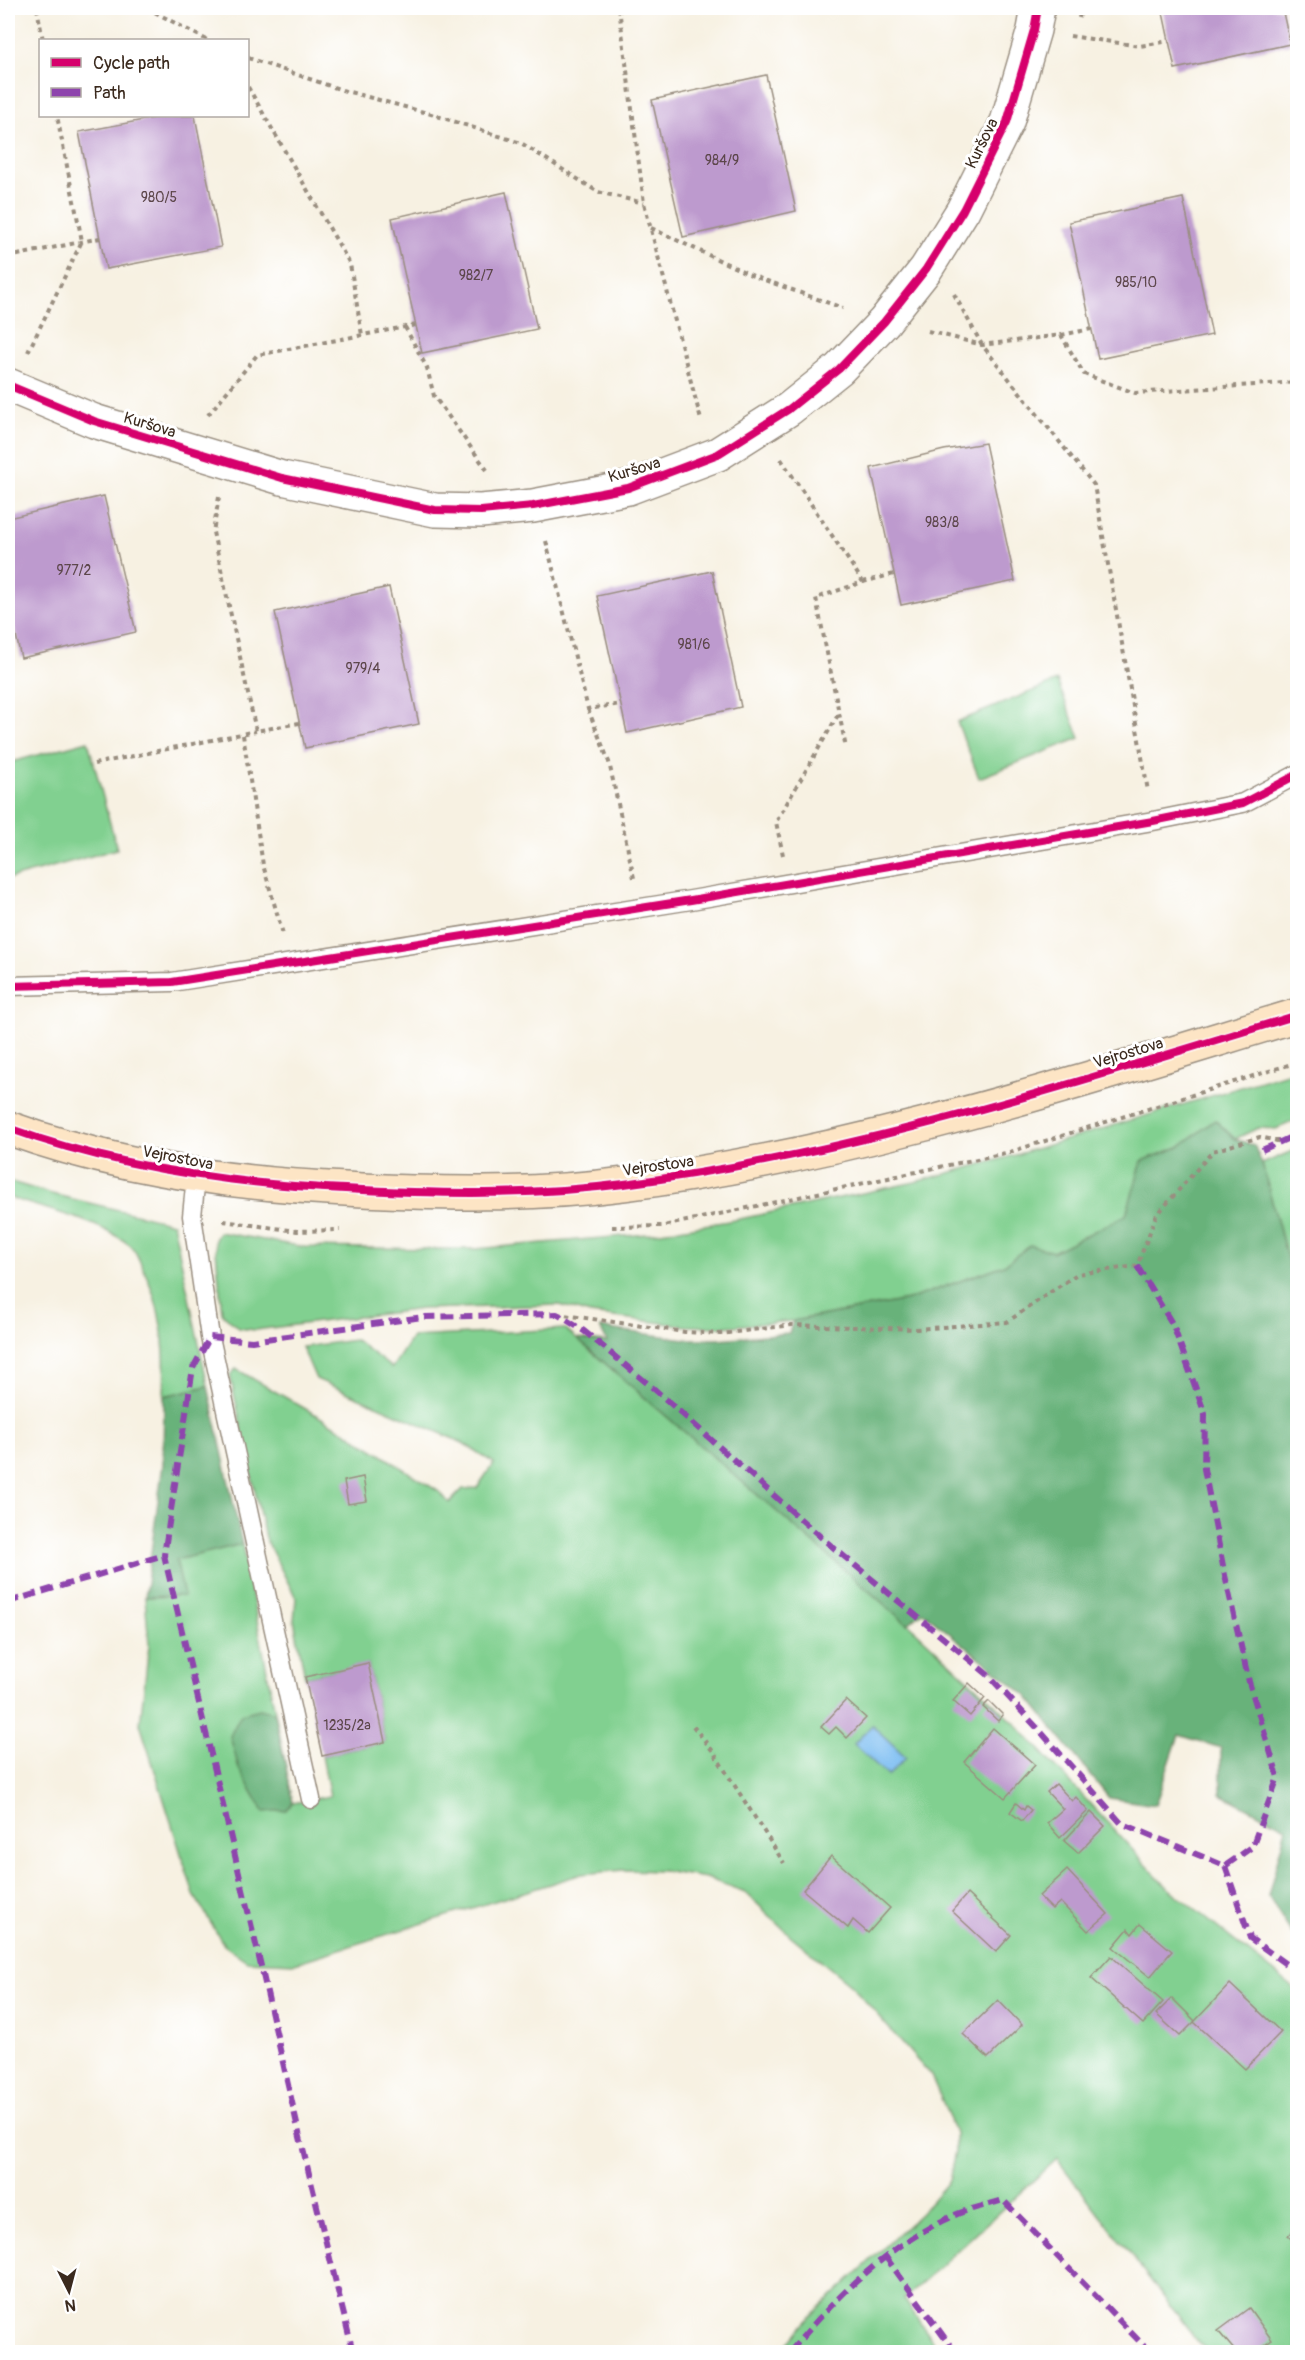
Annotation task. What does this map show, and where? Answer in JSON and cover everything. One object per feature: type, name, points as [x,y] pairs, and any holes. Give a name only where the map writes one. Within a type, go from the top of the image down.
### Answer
[{"type":"street","name":"Kuršova","points":[[8,385],[94,421],[282,478],[435,510],[481,511],[533,506],[628,488],[718,454],[789,409],[839,369],[884,322],[926,269],[963,210],[1008,122],[1036,19]]},
{"type":"street","name":"Vejrostova","points":[[8,1128],[102,1156],[196,1176],[298,1187],[404,1192],[513,1192],[621,1185],[728,1169],[846,1145],[961,1115],[1298,1015]]},
{"type":"lane","points":[[8,986],[172,982],[641,908],[1154,821],[1243,803],[1298,774]]},
{"type":"lane","points":[[196,1176],[192,1216],[210,1336],[311,1799]]},
{"type":"path","points":[[37,8],[43,39]]},
{"type":"path","points":[[147,8],[205,39]]},
{"type":"path","points":[[619,8],[644,203],[702,423],[711,417]]},
{"type":"path","points":[[1036,19],[1140,46],[1170,41]]},
{"type":"path","points":[[249,58],[342,90],[431,114],[521,143],[598,192],[644,203]]},
{"type":"path","points":[[249,89],[350,264],[362,335]]},
{"type":"path","points":[[27,353],[82,241],[57,117]]},
{"type":"path","points":[[650,227],[753,276],[847,309],[838,317]]},
{"type":"path","points":[[8,257],[100,238]]},
{"type":"path","points":[[949,285],[982,345],[1095,485],[1154,821]]},
{"type":"path","points":[[216,422],[205,419],[257,355],[416,325]]},
{"type":"path","points":[[404,327],[427,368],[434,396],[489,473],[480,474]]},
{"type":"path","points":[[926,330],[982,345],[1091,329]]},
{"type":"path","points":[[1061,335],[1084,374],[1136,393],[1298,382]]},
{"type":"path","points":[[17,348],[36,358]]},
{"type":"path","points":[[777,454],[863,582]]},
{"type":"path","points":[[228,462],[223,474],[213,532],[256,731]]},
{"type":"path","points":[[544,531],[588,709],[609,762],[641,908]]},
{"type":"path","points":[[846,748],[816,598],[894,574]]},
{"type":"path","points":[[8,627],[14,626]]},
{"type":"path","points":[[588,709],[621,704]]},
{"type":"path","points":[[789,883],[776,822],[839,714]]},
{"type":"path","points":[[94,764],[299,723]]},
{"type":"path","points":[[243,735],[263,866],[291,963]]},
{"type":"path","points":[[557,1314],[685,1332],[720,1334],[792,1325],[917,1329],[1007,1322],[1077,1274],[1137,1266],[1156,1216],[1213,1151],[1260,1137],[1282,1142]]},
{"type":"path","points":[[693,1726],[712,1750],[784,1863]]},
{"type":"green space","points":[[1057,681],[1080,738],[979,778],[957,722]]},
{"type":"green space","points":[[88,741],[117,849],[8,879],[8,763]]},
{"type":"green space","points":[[1297,1070],[1297,1120],[1276,1129],[1258,1128],[1235,1139],[1215,1120],[1179,1147],[1142,1161],[1127,1215],[1053,1252],[1030,1245],[1004,1265],[908,1300],[793,1321],[720,1327],[687,1326],[590,1314],[560,1305],[422,1309],[255,1330],[238,1328],[222,1313],[215,1240],[219,1232],[304,1247],[439,1249],[475,1249],[648,1234],[735,1220],[915,1182],[1012,1156]]},
{"type":"green space","points":[[1215,1120],[1235,1139],[1254,1145],[1262,1164],[1297,1295],[1297,1942],[1268,1896],[1286,1828],[1221,1794],[1221,1748],[1179,1735],[1155,1805],[1109,1798],[1027,1696],[923,1612],[907,1624],[577,1339],[607,1342],[600,1328],[686,1339],[718,1339],[789,1333],[793,1321],[908,1300],[1004,1265],[1030,1245],[1053,1252],[1126,1215],[1142,1161],[1179,1147]]},
{"type":"green space","points":[[1297,1149],[1297,1295],[1262,1164]]},
{"type":"green space","points":[[8,1181],[173,1223],[208,1386],[164,1396],[164,1362],[159,1313],[149,1282],[131,1246],[88,1222],[8,1197]]},
{"type":"green space","points":[[565,1329],[916,1631],[1016,1724],[1167,1887],[1297,1991],[1297,2352],[1206,2352],[1057,2159],[904,2299],[940,2352],[780,2352],[814,2313],[921,2213],[949,2181],[955,2152],[955,2133],[931,2076],[852,1986],[791,1936],[745,1892],[706,1878],[662,1871],[624,1870],[582,1874],[295,1963],[247,1961],[224,1945],[194,1895],[140,1724],[149,1645],[145,1597],[183,1595],[176,1560],[242,1544],[293,1803],[330,1796],[322,1756],[385,1742],[368,1664],[305,1677],[294,1620],[296,1598],[265,1538],[230,1375],[236,1369],[346,1432],[441,1493],[449,1503],[463,1489],[477,1488],[494,1463],[463,1443],[316,1379],[302,1347],[355,1340],[392,1368],[412,1337]]},
{"type":"green space","points":[[208,1386],[242,1544],[176,1560],[184,1596],[145,1597],[163,1464],[164,1396]]},
{"type":"green space","points":[[260,1709],[275,1713],[293,1803],[286,1810],[264,1812],[239,1769],[230,1736],[241,1714]]},
{"type":"water","points":[[872,1725],[906,1757],[888,1776],[854,1744]]},
{"type":"building","points":[[1162,8],[1282,8],[1290,44],[1175,69]]},
{"type":"building","points":[[766,75],[796,211],[683,237],[652,100]]},
{"type":"building","points":[[160,117],[195,117],[221,247],[106,269],[79,132]]},
{"type":"building","points":[[506,192],[537,329],[422,353],[392,218]]},
{"type":"building","points":[[1183,198],[1212,335],[1098,359],[1069,222]]},
{"type":"building","points":[[985,443],[1015,581],[901,605],[871,468],[944,450]]},
{"type":"building","points":[[104,496],[136,632],[21,658],[8,599],[8,518]]},
{"type":"building","points":[[712,571],[741,707],[627,733],[597,596]]},
{"type":"building","points":[[389,587],[419,724],[305,748],[275,612]]},
{"type":"building","points":[[363,1477],[367,1501],[348,1504],[344,1481]]},
{"type":"building","points":[[368,1663],[385,1742],[322,1756],[305,1677]]},
{"type":"building","points":[[969,1683],[985,1698],[970,1716],[953,1701]]},
{"type":"building","points":[[846,1700],[866,1718],[847,1738],[836,1727],[829,1734],[821,1727]]},
{"type":"building","points":[[989,1701],[1003,1715],[998,1721],[983,1707]]},
{"type":"building","points":[[993,1728],[1035,1765],[1005,1798],[964,1762]]},
{"type":"building","points":[[1056,1784],[1072,1801],[1076,1797],[1088,1811],[1060,1838],[1047,1823],[1063,1809],[1047,1792]]},
{"type":"building","points":[[1016,1803],[1024,1810],[1026,1806],[1031,1810],[1022,1821],[1010,1812]]},
{"type":"building","points":[[1091,1812],[1105,1826],[1078,1853],[1064,1841]]},
{"type":"building","points":[[831,1856],[890,1908],[868,1933],[853,1920],[848,1928],[803,1890]]},
{"type":"building","points":[[1067,1870],[1108,1914],[1088,1931],[1060,1902],[1052,1909],[1039,1896]]},
{"type":"building","points":[[967,1894],[1011,1935],[996,1952],[952,1911]]},
{"type":"building","points":[[1140,1924],[1172,1951],[1150,1977],[1113,1947],[1128,1929],[1132,1934]]},
{"type":"building","points":[[1111,1956],[1163,2002],[1143,2024],[1091,1978]]},
{"type":"building","points":[[1230,1984],[1281,2032],[1245,2069],[1194,2022]]},
{"type":"building","points":[[1172,1998],[1195,2021],[1180,2036],[1156,2014]]},
{"type":"building","points":[[998,2000],[1022,2025],[988,2058],[963,2034]]},
{"type":"building","points":[[1298,2227],[1298,2245],[1288,2236]]},
{"type":"building","points":[[1249,2308],[1272,2340],[1255,2352],[1236,2352],[1218,2331]]},
{"type":"marked path","points":[[1262,1150],[1298,1134]]},
{"type":"marked path","points":[[353,2352],[299,2133],[164,1555],[193,1368],[210,1337],[252,1341],[423,1317],[557,1314],[584,1331],[653,1388],[823,1539],[987,1674],[1121,1823],[1225,1866],[1252,1847],[1278,1777],[1249,1682],[1224,1571],[1204,1469],[1205,1414],[1173,1325],[1137,1266]]},
{"type":"marked path","points":[[8,1602],[164,1555]]},
{"type":"marked path","points":[[1225,1866],[1250,1938],[1298,1973]]},
{"type":"marked path","points":[[790,2352],[842,2295],[902,2245],[953,2216],[1003,2200],[1143,2345],[1147,2352]]},
{"type":"marked path","points":[[885,2256],[955,2352]]},
{"type":"cycle path","points":[[8,385],[94,421],[282,478],[435,510],[481,511],[533,506],[628,488],[718,454],[789,409],[839,369],[884,322],[926,269],[963,210],[1007,122],[1034,30],[1038,8]]},
{"type":"cycle path","points":[[8,986],[172,982],[691,900],[1153,821],[1243,803],[1298,774]]},
{"type":"cycle path","points":[[8,1128],[49,1142],[132,1163],[259,1183],[449,1193],[555,1191],[624,1184],[710,1171],[795,1155],[880,1135],[1048,1090],[1298,1015]]}]
